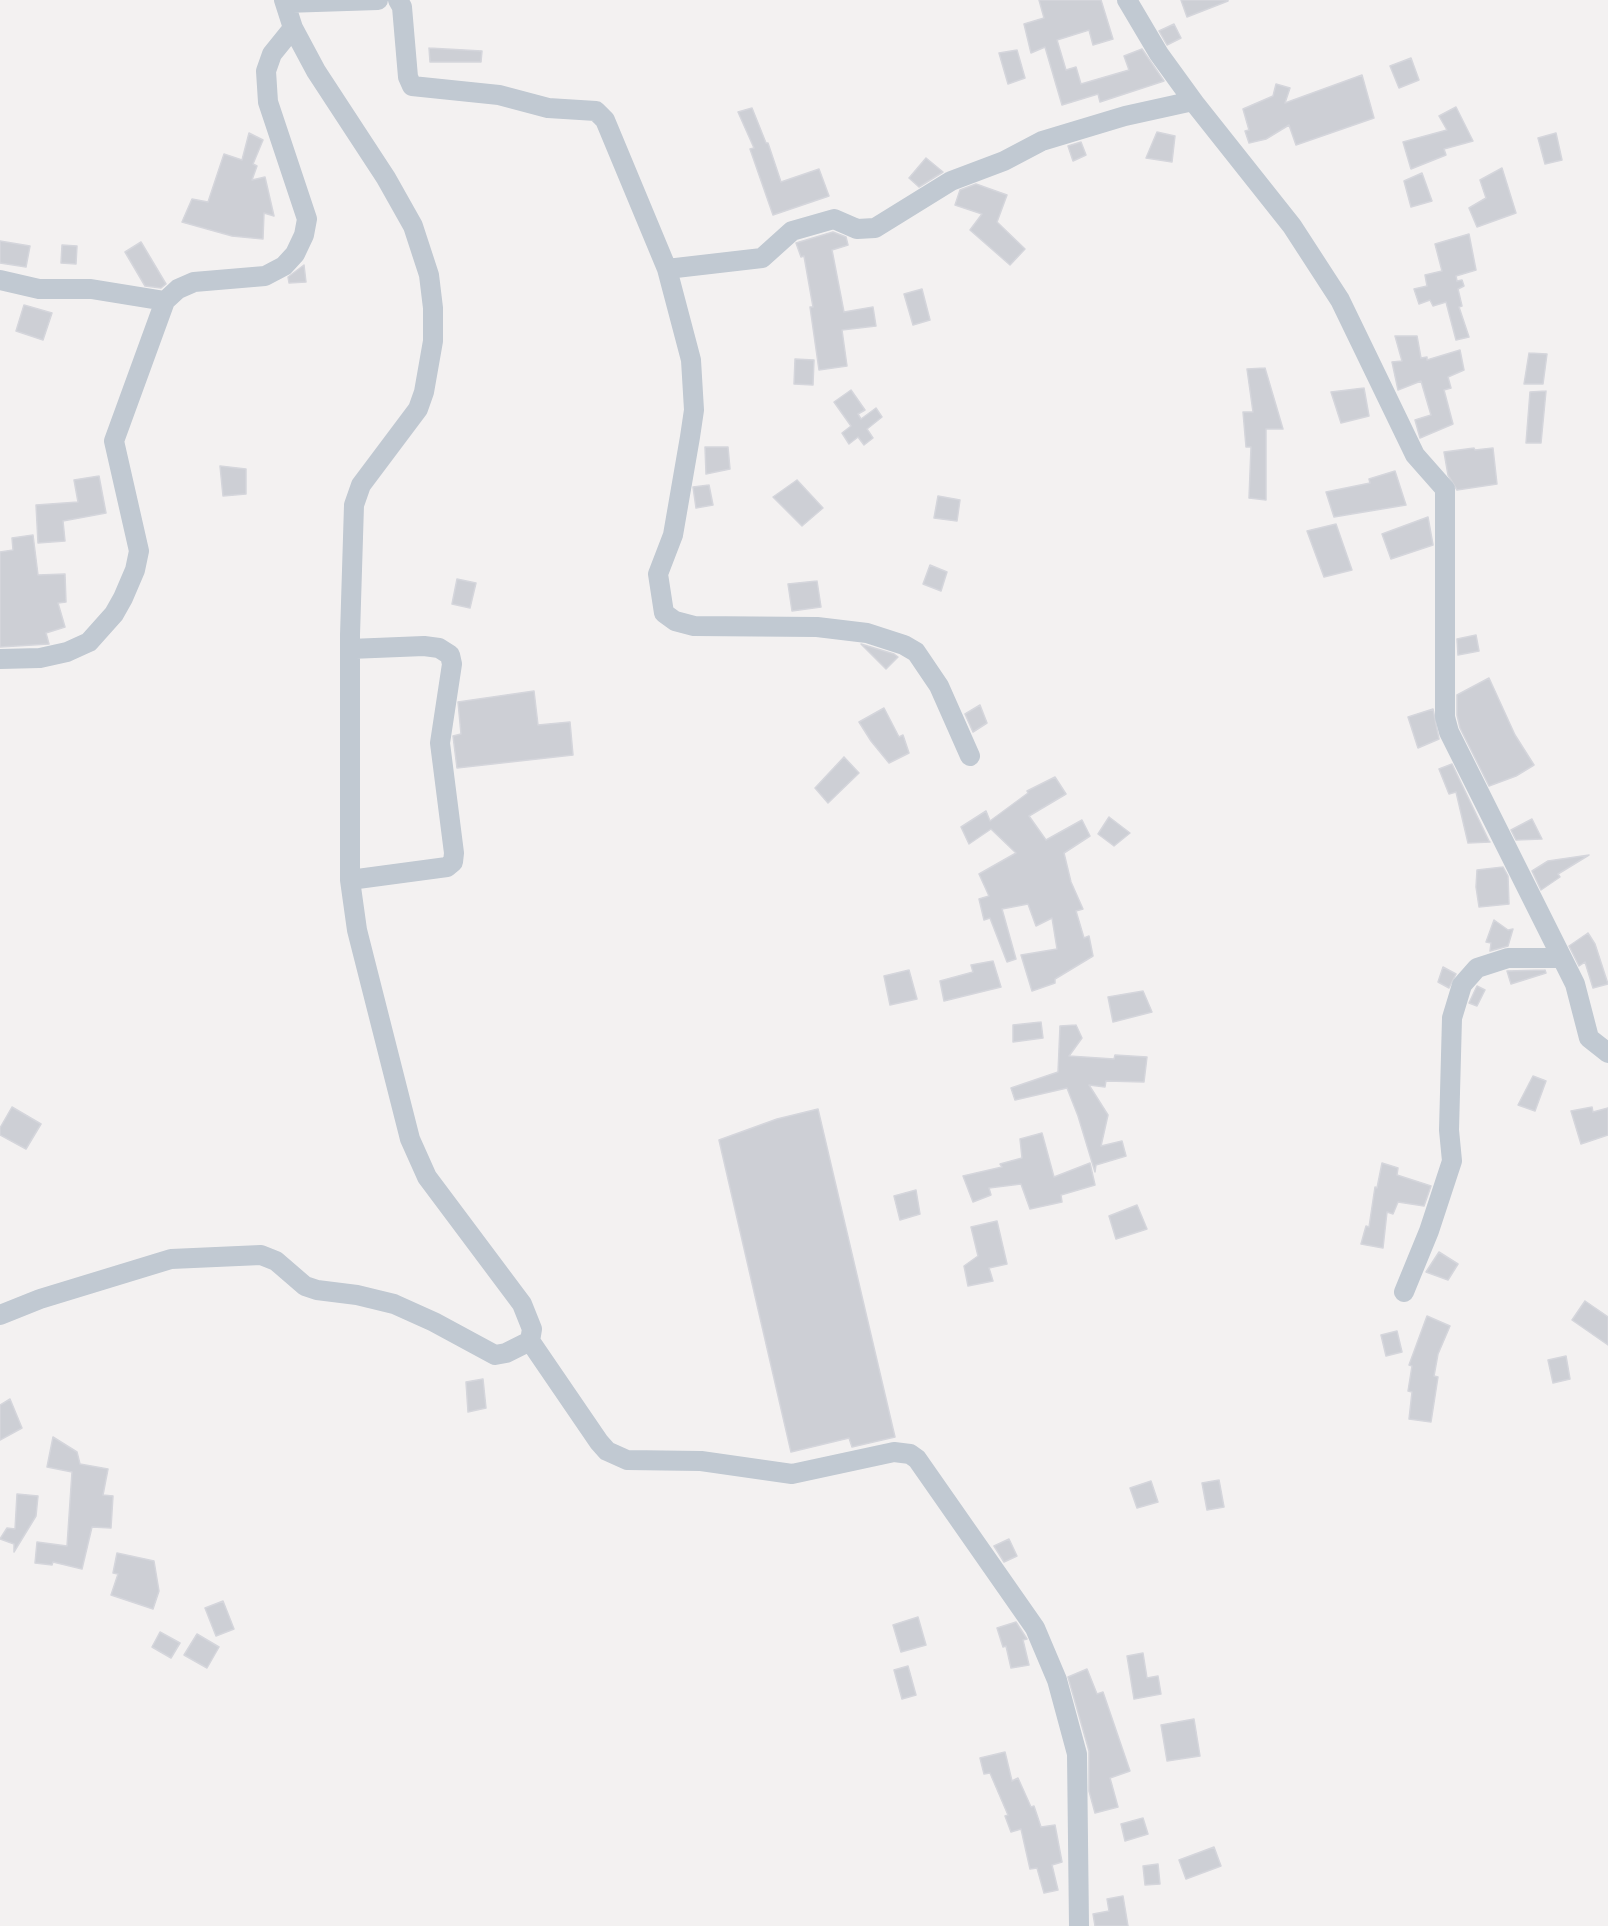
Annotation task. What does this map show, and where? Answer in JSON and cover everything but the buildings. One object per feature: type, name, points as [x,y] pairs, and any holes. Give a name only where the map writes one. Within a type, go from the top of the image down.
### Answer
[{"type":"street","points":[[378,0],[284,2],[293,28],[316,71],[386,178],[412,226],[429,275],[433,308],[433,341],[424,392],[418,409],[361,485],[354,505],[350,649],[350,880],[357,930],[410,1138],[427,1177],[522,1304],[531,1324],[530,1341],[599,1443],[607,1451],[627,1460],[701,1461],[792,1474],[894,1452],[902,1452],[917,1459],[1035,1628],[1057,1680],[1077,1754],[1079,1926]]},
{"type":"street","points":[[398,0],[402,7],[408,77],[412,86],[498,95],[548,108],[596,111],[603,115],[667,269],[687,340],[694,384],[694,410],[673,535],[658,573],[664,613],[675,621],[694,626],[817,627],[867,633],[904,645],[916,652],[939,686],[970,756]]},
{"type":"street","points":[[1127,0],[1159,54],[1193,101],[1292,226],[1340,300],[1415,455],[1445,489],[1443,558],[1445,717],[1455,745],[1575,984],[1588,1038],[1608,1053]]},
{"type":"street","points":[[0,659],[40,658],[67,652],[89,642],[114,614],[123,598],[135,570],[139,551],[114,441],[165,301],[178,289],[194,282],[265,276],[284,266],[295,254],[304,235],[307,219],[268,102],[266,71],[272,54],[293,28]]},
{"type":"street","points":[[667,269],[762,258],[792,231],[834,219],[857,229],[875,228],[951,181],[1004,162],[1042,141],[1125,116],[1193,101]]},
{"type":"street","points":[[0,280],[39,289],[91,289],[165,301]]},
{"type":"street","points":[[350,649],[424,646],[439,648],[450,655],[452,664],[440,743],[454,853],[453,862],[447,867],[350,880]]},
{"type":"street","points":[[1404,1292],[1429,1231],[1452,1161],[1449,1130],[1452,1018],[1462,985],[1477,968],[1508,958],[1560,958]]},
{"type":"street","points":[[0,1315],[40,1299],[171,1259],[261,1255],[276,1261],[305,1286],[394,1304],[434,1322],[495,1355],[506,1353],[530,1341]]}]
